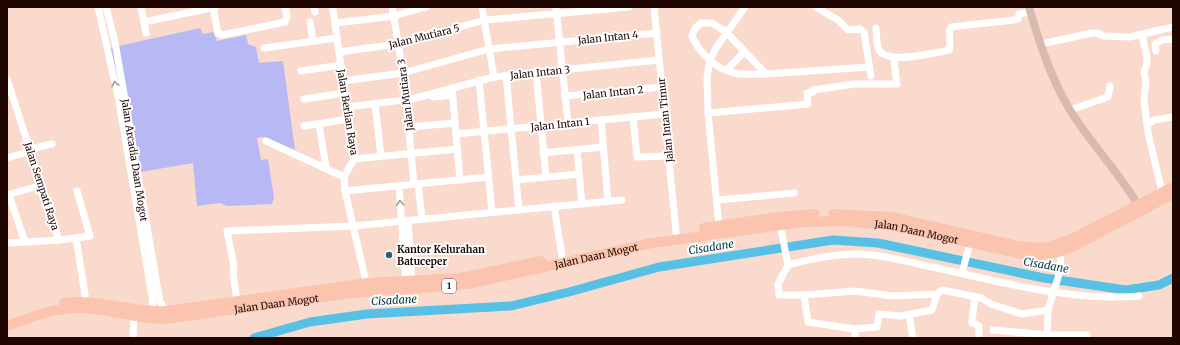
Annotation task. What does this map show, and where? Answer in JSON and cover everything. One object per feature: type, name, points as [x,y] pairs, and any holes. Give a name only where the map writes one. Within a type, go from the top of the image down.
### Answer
[{"type":"highway","name":"Jalan Daan Mogot","points":[[7,326],[49,312],[73,308],[88,308],[134,317],[165,319],[409,281],[460,278],[676,232],[802,215],[848,214],[1018,246],[1045,248],[1074,238],[1173,187]]},
{"type":"highway","name":"Jalan Daan Mogot","points":[[7,319],[51,305],[86,301],[149,312],[368,287],[451,286],[473,283],[652,243],[836,221],[891,221],[969,246],[1022,254],[1043,255],[1060,252],[1173,194]]},
{"type":"main road","points":[[1030,9],[1049,67],[1070,110],[1138,205]]},
{"type":"street","name":"Jalan Arcadia Daan Mogot","points":[[98,7],[118,96],[152,296],[153,307],[149,312]]},
{"type":"street","name":"Jalan Arcadia Daan Mogot","points":[[106,7],[116,50],[158,295],[161,306],[166,311]]},
{"type":"street","points":[[141,7],[146,33]]},
{"type":"street","points":[[144,22],[214,7],[219,35],[285,22],[287,17],[285,7]]},
{"type":"street","name":"Jalan Mutiara 3","points":[[392,7],[403,73],[411,153],[422,219]]},
{"type":"street","points":[[336,24],[394,16],[426,7]]},
{"type":"street","points":[[482,7],[494,77]]},
{"type":"street","name":"Jalan Mutiara 5","points":[[339,52],[398,44],[485,20],[556,10],[629,7]]},
{"type":"street","name":"Jalan Intan Timur","points":[[654,7],[676,232]]},
{"type":"street","points":[[719,226],[708,113],[707,77],[710,60],[726,32],[745,7]]},
{"type":"street","points":[[816,7],[838,20],[848,30],[862,30],[871,76]]},
{"type":"street","name":"Jalan Berlian Raya","points":[[334,9],[354,159],[458,149]]},
{"type":"street","points":[[876,28],[879,50],[885,55],[896,59],[949,50],[951,46],[951,27],[1014,20],[1018,19],[1018,11],[1030,9]]},
{"type":"street","points":[[556,10],[568,124]]},
{"type":"street","points":[[310,22],[313,42]]},
{"type":"street","points":[[766,74],[726,32],[712,23],[701,23],[695,28],[692,36],[696,45],[710,60],[735,73],[766,74],[869,67]]},
{"type":"street","points":[[1042,44],[1092,33],[1097,33],[1103,36],[1130,37],[1173,27]]},
{"type":"street","name":"Jalan Intan 4","points":[[343,81],[403,73],[489,49],[657,32]]},
{"type":"street","points":[[1142,35],[1147,57],[1147,64],[1144,72],[1146,81],[1144,99],[1148,133],[1162,192]]},
{"type":"street","points":[[264,48],[338,38]]},
{"type":"street","points":[[1156,51],[1155,44],[1162,40],[1173,39]]},
{"type":"street","points":[[727,70],[744,52]]},
{"type":"street","points":[[708,113],[808,104],[807,93],[813,92],[813,90],[854,84],[897,84],[894,61],[896,59]]},
{"type":"street","name":"Jalan Intan 3","points":[[347,107],[406,100],[452,91],[479,80],[506,75],[659,60]]},
{"type":"street","points":[[301,71],[341,65]]},
{"type":"street","points":[[536,72],[546,177]]},
{"type":"street","points":[[506,75],[519,210]]},
{"type":"street","name":"Jalan Sempati Raya","points":[[7,79],[59,240],[76,238]]},
{"type":"street","points":[[479,80],[492,212]]},
{"type":"street","points":[[1070,110],[1108,97],[1110,86]]},
{"type":"street","name":"Jalan Intan 2","points":[[565,96],[662,87]]},
{"type":"street","points":[[452,91],[460,180]]},
{"type":"street","points":[[304,99],[345,93]]},
{"type":"street","points":[[375,104],[381,156]]},
{"type":"street","name":"Jalan Intan 1","points":[[456,134],[664,114]]},
{"type":"street","points":[[633,117],[637,157],[669,156]]},
{"type":"street","points":[[1148,124],[1154,120],[1173,117]]},
{"type":"street","points":[[304,126],[349,119]]},
{"type":"street","points":[[601,120],[608,201]]},
{"type":"street","points":[[409,127],[455,123]]},
{"type":"street","points":[[319,124],[326,167]]},
{"type":"street","points":[[266,141],[344,176]]},
{"type":"street","points":[[7,158],[52,144]]},
{"type":"street","points":[[543,153],[603,147]]},
{"type":"street","points":[[576,150],[582,204]]},
{"type":"street","points":[[354,159],[344,176],[345,191],[368,287]]},
{"type":"street","points":[[516,180],[579,174]]},
{"type":"street","points":[[345,191],[488,177]]},
{"type":"street","points":[[25,242],[8,195],[42,185]]},
{"type":"street","points":[[399,186],[405,221],[409,281]]},
{"type":"street","points":[[77,191],[90,236],[76,238],[86,301]]},
{"type":"street","points":[[717,200],[794,193]]},
{"type":"street","points":[[237,301],[233,274],[234,266],[227,231],[353,226],[622,200]]},
{"type":"street","points":[[554,206],[562,256]]},
{"type":"street","points":[[781,227],[787,263],[778,284],[779,295],[804,295],[855,291],[892,296],[937,294]]},
{"type":"street","points":[[7,243],[59,240]]},
{"type":"street","points":[[962,271],[969,246]]},
{"type":"street","points":[[1047,336],[1048,310],[1061,268],[1060,252]]},
{"type":"street","points":[[787,263],[857,254],[891,258],[962,271],[1053,290],[1107,297],[1139,296]]},
{"type":"street","points":[[804,295],[808,322],[855,329],[877,327],[879,314],[909,315],[932,310],[937,294],[942,290],[975,297],[1022,314],[1048,310]]},
{"type":"street","points":[[975,297],[972,323],[980,326],[978,338]]},
{"type":"street","points":[[909,315],[913,338]]},
{"type":"street","points":[[133,338],[134,317]]},
{"type":"street","points":[[855,329],[855,338]]},
{"type":"street","points":[[993,330],[1047,336],[1087,336]]},
{"type":"shaded area","points":[[200,28],[203,34],[213,32],[217,41],[246,35],[248,44],[256,47],[259,63],[283,61],[295,150],[262,137],[257,138],[261,160],[268,159],[274,198],[272,204],[227,206],[220,203],[197,206],[193,163],[129,174],[115,92],[105,49]]},
{"type":"waterway","name":"Cisadane","points":[[254,338],[310,322],[367,314],[511,306],[569,292],[659,267],[833,240],[878,243],[1044,278],[1126,290],[1159,285],[1173,278]]},
{"type":"place","name":"Kantor Kelurahan Batuceper","points":[[389,255]]}]
